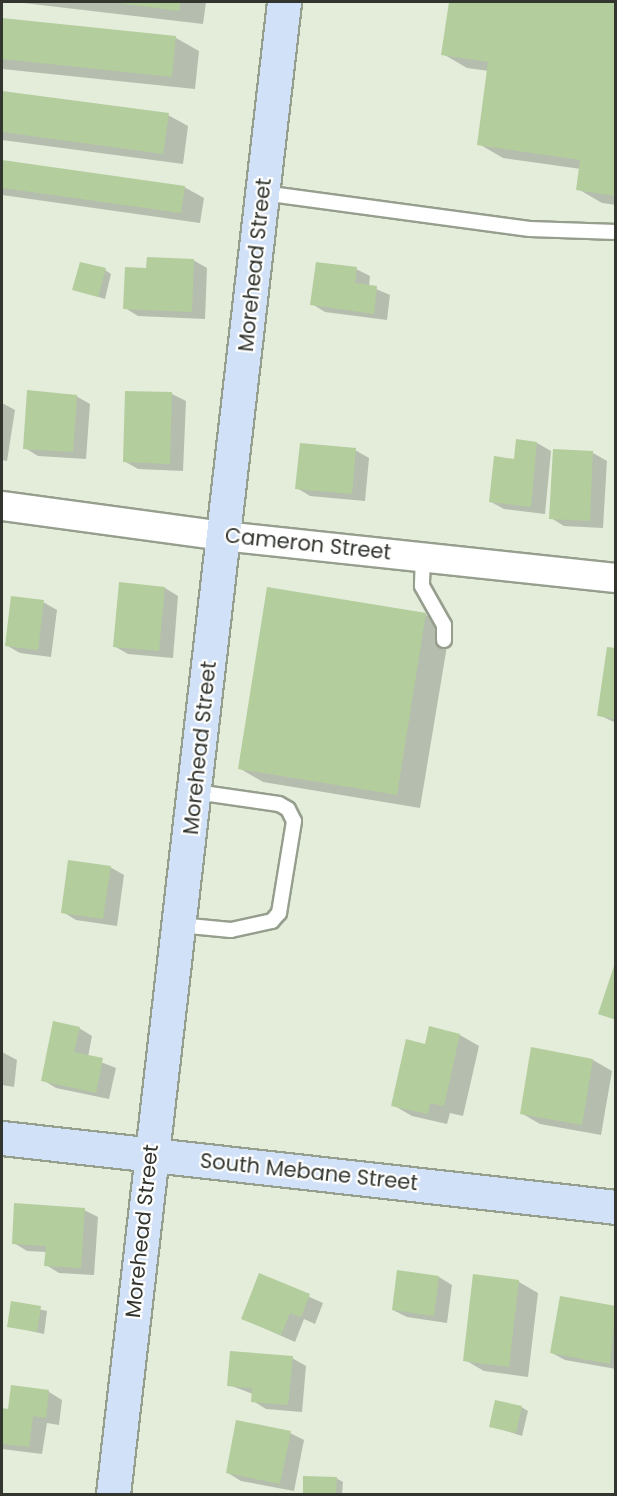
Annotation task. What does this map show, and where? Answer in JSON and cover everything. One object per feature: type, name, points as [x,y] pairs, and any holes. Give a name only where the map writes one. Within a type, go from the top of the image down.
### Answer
[{"type":"street","name":"Morehead Street","points":[[113,1494],[150,1154],[196,792],[284,2]]},
{"type":"street","name":"Cameron Street","points":[[2,506],[223,536],[423,555],[615,578]]},
{"type":"street","name":"South Mebane Street","points":[[2,1138],[615,1207]]},
{"type":"lane","points":[[263,193],[530,229],[615,232]]},
{"type":"lane","points":[[423,555],[422,586],[444,624],[444,640]]},
{"type":"lane","points":[[179,924],[231,930],[272,921],[279,913],[294,821],[288,809],[279,804],[196,792]]},
{"type":"building","points":[[110,2],[181,2],[179,11]]},
{"type":"building","points":[[449,2],[616,2],[616,196],[576,190],[580,160],[477,145],[488,62],[441,55]]},
{"type":"building","points":[[2,18],[176,36],[172,77],[2,59]]},
{"type":"building","points":[[2,91],[169,113],[163,154],[2,132]]},
{"type":"building","points":[[2,160],[185,186],[181,213],[2,188]]},
{"type":"building","points":[[147,257],[194,259],[192,312],[123,309],[125,267],[146,268]]},
{"type":"building","points":[[80,262],[106,268],[98,297],[72,290]]},
{"type":"building","points":[[316,262],[357,267],[355,283],[377,286],[374,314],[310,305]]},
{"type":"building","points":[[27,390],[77,395],[73,452],[23,449]]},
{"type":"building","points":[[125,391],[172,392],[170,464],[123,462]]},
{"type":"building","points":[[516,439],[537,442],[531,507],[489,502],[494,456],[514,459]]},
{"type":"building","points":[[300,443],[356,448],[352,494],[295,489]]},
{"type":"building","points":[[553,449],[593,451],[590,521],[549,519]]},
{"type":"building","points":[[119,582],[165,587],[159,651],[113,647]]},
{"type":"building","points":[[267,587],[426,613],[397,795],[238,769]]},
{"type":"building","points":[[11,596],[44,600],[38,650],[5,646]]},
{"type":"building","points":[[607,647],[616,648],[616,719],[597,716]]},
{"type":"building","points":[[68,860],[111,866],[103,919],[61,913]]},
{"type":"building","points":[[616,963],[616,1020],[598,1014]]},
{"type":"building","points":[[53,1021],[80,1027],[74,1052],[103,1058],[96,1093],[41,1081]]},
{"type":"building","points":[[429,1026],[460,1034],[444,1106],[430,1103],[428,1114],[391,1106],[406,1039],[425,1044]]},
{"type":"building","points":[[531,1047],[593,1059],[582,1125],[520,1114]]},
{"type":"building","points":[[14,1203],[85,1208],[81,1268],[44,1266],[46,1246],[12,1244]]},
{"type":"building","points":[[397,1270],[439,1276],[434,1316],[392,1310]]},
{"type":"building","points":[[259,1273],[310,1294],[301,1317],[290,1313],[281,1335],[241,1319]]},
{"type":"building","points":[[473,1274],[519,1280],[509,1367],[463,1361]]},
{"type":"building","points":[[560,1296],[616,1306],[610,1364],[550,1353]]},
{"type":"building","points":[[11,1301],[41,1306],[37,1332],[7,1327]]},
{"type":"building","points":[[230,1351],[293,1356],[288,1405],[251,1402],[252,1388],[227,1386]]},
{"type":"building","points":[[11,1385],[49,1390],[46,1418],[33,1416],[29,1447],[2,1444],[2,1408],[8,1409]]},
{"type":"building","points":[[495,1400],[522,1406],[516,1433],[489,1427]]},
{"type":"building","points":[[236,1420],[291,1431],[280,1484],[226,1473]]},
{"type":"building","points":[[303,1476],[337,1477],[336,1494],[303,1494]]}]
